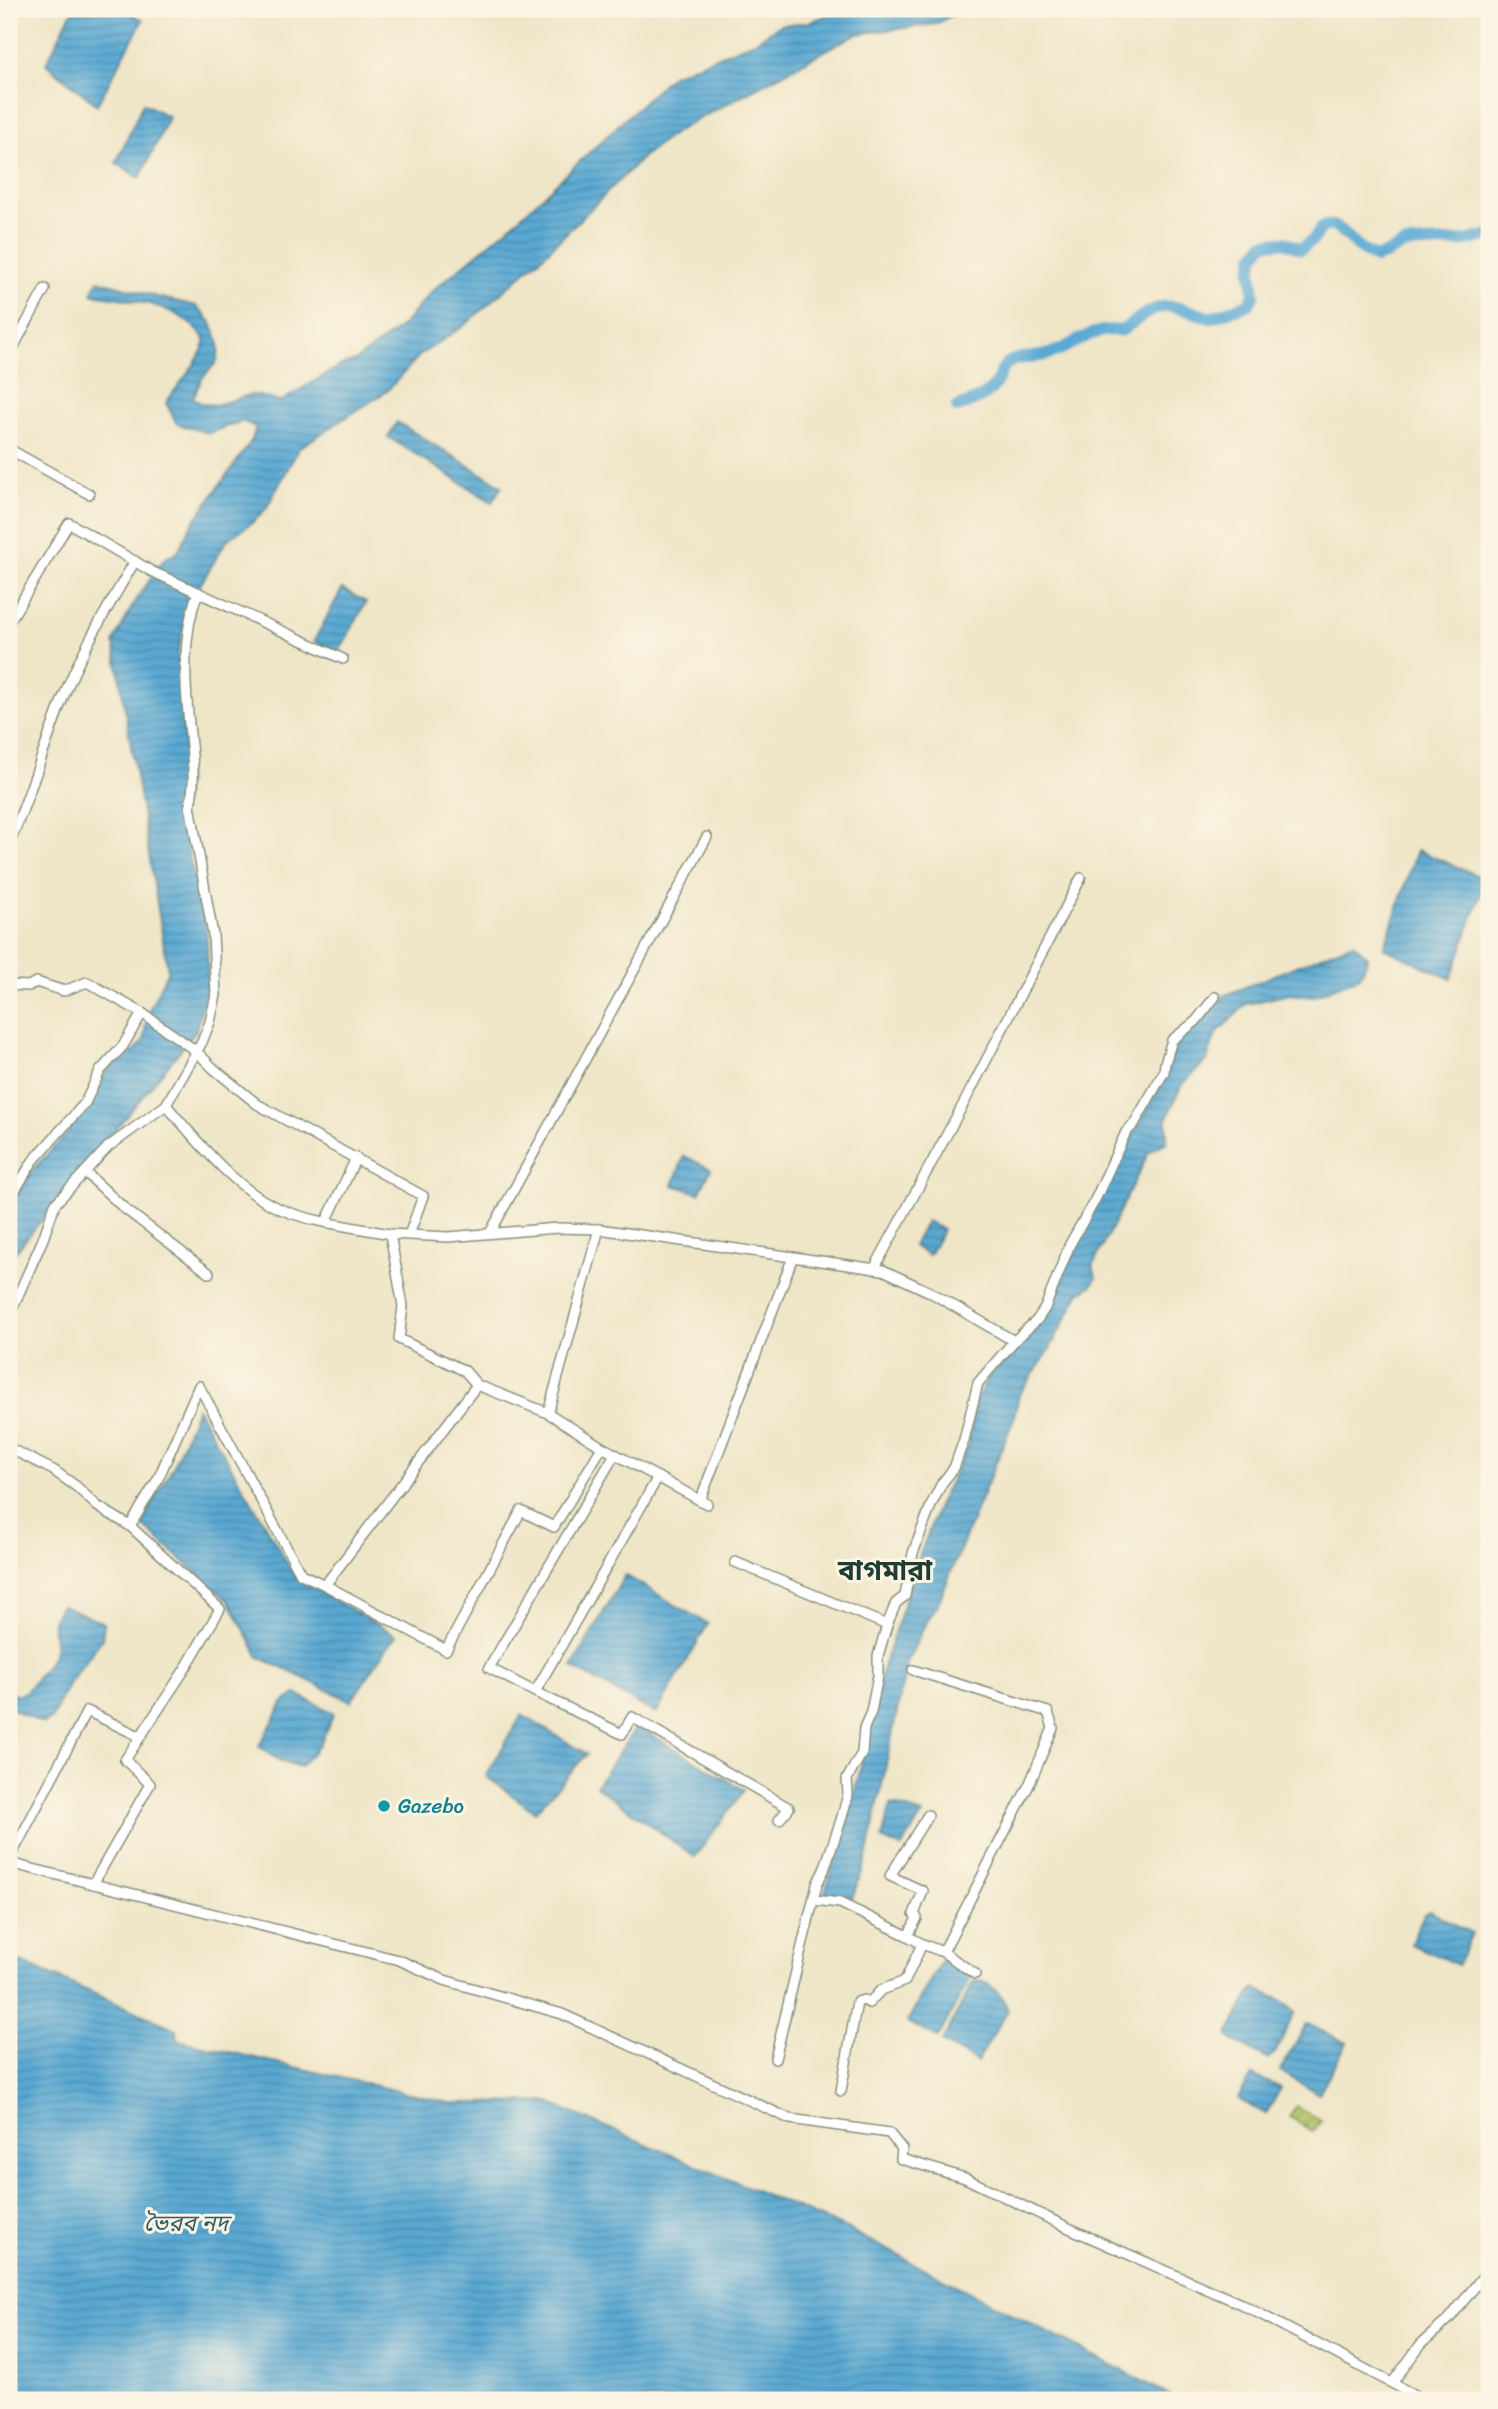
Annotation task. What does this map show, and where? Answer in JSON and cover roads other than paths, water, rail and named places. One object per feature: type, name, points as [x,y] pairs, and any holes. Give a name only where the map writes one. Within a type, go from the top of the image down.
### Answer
[{"type":"street","points":[[9,355],[45,289]]},
{"type":"street","points":[[9,449],[89,494]]},
{"type":"street","points":[[9,622],[69,523],[151,570],[343,659]]},
{"type":"street","points":[[9,844],[61,702],[86,647],[135,561]]},
{"type":"street","points":[[9,1316],[43,1239],[55,1204],[108,1147],[166,1105],[193,1049],[210,1022],[216,995],[213,935],[190,805],[195,787],[186,695],[189,625],[198,592]]},
{"type":"street","points":[[490,1233],[707,837]]},
{"type":"street","points":[[874,1269],[965,1101],[1080,878]]},
{"type":"street","points":[[9,985],[29,986],[36,982],[64,990],[87,982],[144,1014],[193,1049],[257,1104],[422,1196],[409,1235]]},
{"type":"street","points":[[775,2059],[817,1884],[842,1817],[848,1794],[847,1779],[862,1753],[864,1728],[878,1676],[878,1656],[887,1625],[896,1603],[905,1596],[913,1553],[932,1503],[954,1468],[978,1383],[1045,1308],[1070,1244],[1095,1200],[1126,1132],[1134,1124],[1164,1072],[1172,1040],[1196,1021],[1215,997]]},
{"type":"street","points":[[9,1200],[33,1161],[85,1103],[100,1071],[123,1046],[144,1014]]},
{"type":"street","points":[[166,1105],[206,1152],[253,1193],[280,1209],[326,1222],[390,1234],[448,1237],[557,1228],[599,1229],[883,1270],[930,1292],[1014,1341]]},
{"type":"street","points":[[326,1222],[356,1158]]},
{"type":"street","points":[[85,1172],[125,1209],[209,1273]]},
{"type":"street","points":[[548,1413],[599,1229]]},
{"type":"street","points":[[390,1234],[402,1306],[399,1339],[465,1371],[477,1385],[548,1413],[602,1447],[704,1502],[793,1258]]},
{"type":"street","points":[[325,1585],[477,1385]]},
{"type":"street","points":[[130,1526],[154,1487],[199,1386],[301,1574],[446,1650],[521,1511],[554,1527],[602,1447]]},
{"type":"street","points":[[9,1448],[53,1470],[97,1506],[130,1526],[219,1609],[185,1668],[125,1760],[150,1784],[93,1884]]},
{"type":"street","points":[[615,1454],[489,1668],[622,1734],[632,1717],[789,1808],[779,1820]]},
{"type":"street","points":[[535,1692],[658,1477]]},
{"type":"street","points":[[735,1562],[887,1625]]},
{"type":"street","points":[[913,1670],[1048,1713],[1053,1728],[1030,1783],[943,1951]]},
{"type":"street","points":[[139,1736],[87,1711],[9,1861],[400,1960],[444,1980],[562,2014],[790,2119],[889,2133],[902,2149],[901,2159],[965,2178],[1071,2229],[1241,2304],[1424,2400]]},
{"type":"street","points":[[908,1936],[917,1918],[914,1914],[923,1891],[890,1876],[928,1815]]},
{"type":"street","points":[[814,1900],[840,1903],[922,1944],[943,1951],[975,1974]]},
{"type":"street","points":[[841,2091],[857,2002],[864,2000],[869,2003],[881,1990],[905,1981],[922,1944]]},
{"type":"street","points":[[1393,2382],[1422,2344],[1449,2319],[1489,2269]]},
{"type":"water","points":[[76,9],[122,9],[143,20],[97,105],[46,64],[70,15]]},
{"type":"water","points":[[844,9],[963,9],[936,24],[856,34],[680,129],[645,155],[543,256],[465,325],[420,355],[387,391],[299,448],[266,509],[227,540],[188,605],[178,653],[187,781],[180,817],[207,934],[208,984],[196,1031],[9,1260],[9,1207],[35,1167],[65,1136],[101,1085],[106,1071],[135,1051],[144,1040],[147,1015],[168,970],[114,642],[134,603],[164,559],[177,553],[192,524],[252,440],[256,427],[242,421],[209,433],[177,424],[166,403],[194,365],[206,341],[196,328],[170,311],[139,301],[92,294],[98,280],[196,306],[210,321],[219,341],[219,352],[216,363],[202,378],[193,398],[200,403],[215,405],[252,395],[280,402],[340,366],[355,361],[403,325],[431,292],[513,224],[672,75],[756,41],[780,25],[809,22]]},
{"type":"water","points":[[143,103],[169,117],[140,178],[116,163]]},
{"type":"water","points":[[397,422],[502,486],[492,502],[388,437]]},
{"type":"water","points":[[342,589],[366,602],[338,654],[314,641]]},
{"type":"water","points":[[1417,850],[1486,879],[1451,979],[1384,948]]},
{"type":"water","points":[[1353,943],[1368,957],[1360,977],[1311,997],[1290,994],[1246,1004],[1216,1034],[1207,1060],[1181,1086],[1167,1118],[1167,1142],[1149,1152],[1093,1265],[1096,1277],[1092,1285],[1079,1294],[1047,1354],[1019,1395],[1013,1421],[937,1606],[928,1618],[907,1662],[867,1858],[852,1899],[824,1895],[858,1779],[882,1671],[939,1504],[968,1445],[975,1402],[989,1375],[1016,1352],[1045,1313],[1090,1214],[1165,1077],[1176,1043],[1203,1021],[1223,996]]},
{"type":"water","points":[[684,1156],[711,1169],[699,1193],[673,1185]]},
{"type":"water","points":[[926,1221],[943,1230],[929,1255],[913,1246]]},
{"type":"water","points":[[197,1408],[296,1578],[396,1635],[351,1701],[259,1657],[229,1601],[143,1526],[150,1507],[173,1467]]},
{"type":"water","points":[[625,1575],[708,1624],[656,1714],[572,1667]]},
{"type":"water","points":[[62,1605],[104,1623],[102,1639],[68,1685],[51,1719],[44,1724],[9,1707],[9,1693],[17,1695],[25,1692],[53,1655],[54,1618]]},
{"type":"water","points":[[296,1694],[334,1713],[320,1744],[300,1767],[279,1760],[259,1746],[284,1702]]},
{"type":"water","points":[[522,1715],[587,1754],[535,1812],[486,1776]]},
{"type":"water","points":[[637,1726],[744,1790],[695,1857],[596,1786]]},
{"type":"water","points":[[891,1804],[923,1814],[901,1848],[882,1839]]},
{"type":"water","points":[[1429,1911],[1472,1933],[1458,1965],[1411,1944],[1424,1914]]},
{"type":"water","points":[[944,1956],[972,1975],[938,2038],[907,2022]]},
{"type":"water","name":"ভৈরব নদ","points":[[9,1957],[176,2029],[177,2040],[450,2103],[547,2102],[849,2230],[1179,2400],[9,2400]]},
{"type":"water","points":[[974,1981],[986,1983],[996,1990],[1008,2010],[977,2062],[942,2042]]},
{"type":"water","points":[[1256,1989],[1281,2000],[1295,2012],[1275,2053],[1267,2059],[1232,2040],[1228,2035],[1249,1995]]},
{"type":"water","points":[[1307,2024],[1347,2043],[1319,2094],[1280,2071]]},
{"type":"water","points":[[1252,2075],[1281,2088],[1266,2114],[1238,2099]]},
{"type":"waterway","points":[[957,407],[972,402],[991,390],[1003,368],[1012,361],[1056,352],[1099,332],[1121,331],[1155,309],[1172,307],[1210,318],[1249,304],[1254,295],[1251,271],[1254,256],[1264,243],[1284,242],[1301,249],[1314,239],[1322,227],[1333,226],[1341,230],[1360,249],[1376,258],[1406,244],[1466,241],[1489,235]]},
{"type":"place","name":"Gazebo","points":[[384,1806]]},
{"type":"district","name":"বাগমারা","points":[[885,1570]]}]
